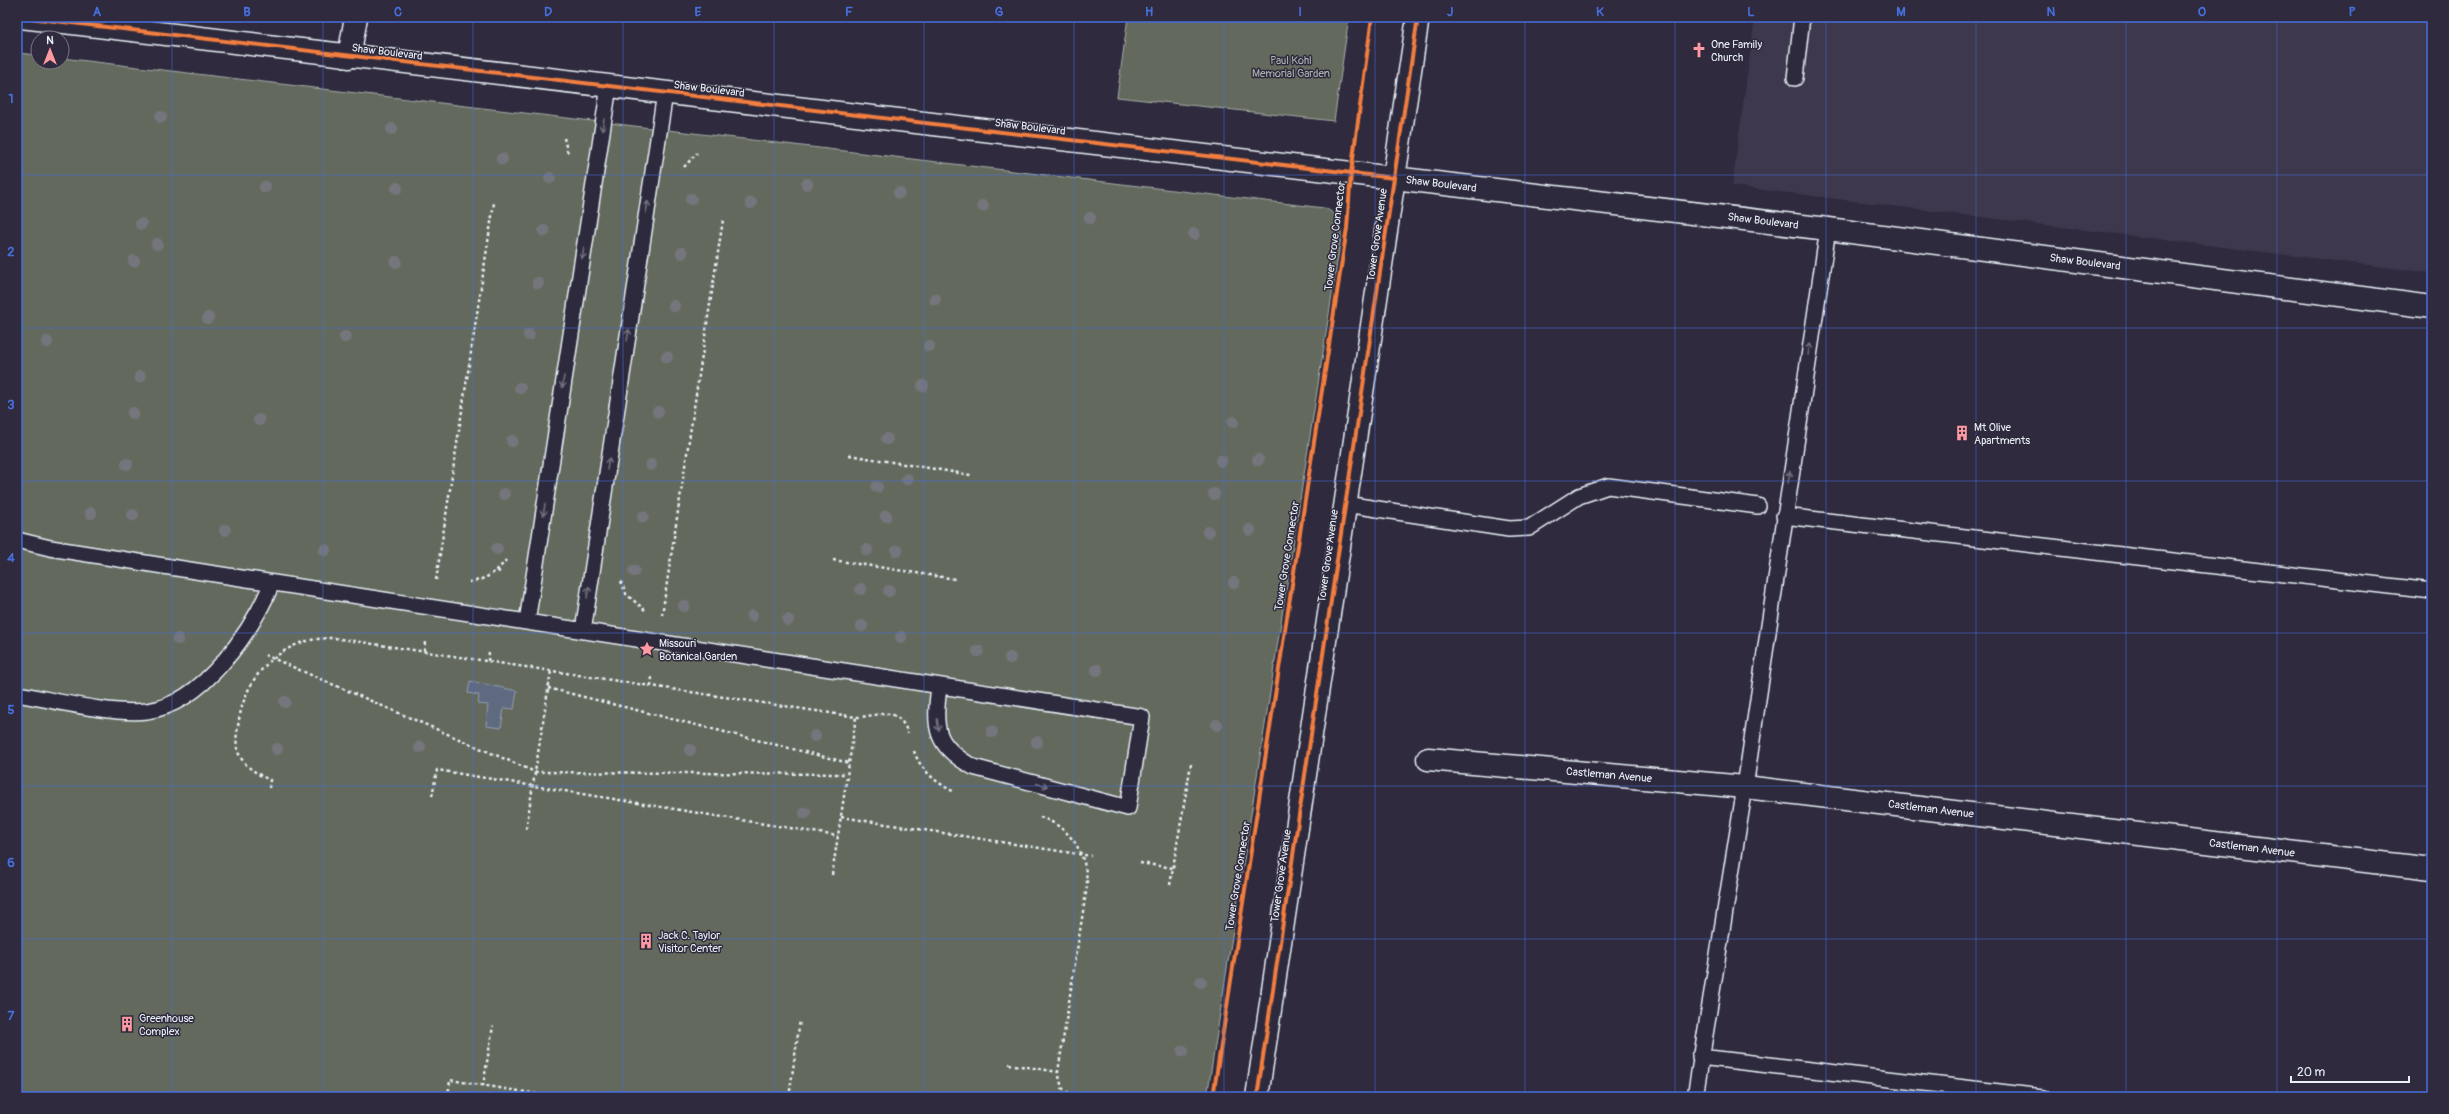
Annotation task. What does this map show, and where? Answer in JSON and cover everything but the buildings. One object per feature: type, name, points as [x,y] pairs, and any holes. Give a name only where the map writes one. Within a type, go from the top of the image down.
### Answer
[{"type":"street","name":"Shaw Boulevard","points":[[21,17],[350,57],[1828,229],[2432,307]]},
{"type":"street","points":[[350,57],[356,17]]},
{"type":"street","name":"Tower Grove Avenue","points":[[1258,1097],[1418,17]]},
{"type":"street","name":"Castleman Avenue","points":[[1428,759],[1744,787],[2432,869]]},
{"type":"lane","points":[[1795,78],[1802,17]]},
{"type":"lane","points":[[527,622],[609,86]]},
{"type":"lane","points":[[582,631],[665,93]]},
{"type":"lane","points":[[1695,1097],[1700,1057],[1744,787],[1828,229]]},
{"type":"lane","points":[[1345,504],[1509,529],[1530,528],[1579,496],[1608,486],[1758,506]]},
{"type":"lane","points":[[1784,516],[2432,591]]},
{"type":"lane","points":[[17,540],[50,548],[272,583],[1142,717],[1128,808],[973,767],[957,758],[943,744],[937,728],[939,686]]},
{"type":"lane","points":[[17,694],[118,710],[147,711],[171,705],[201,684],[245,635],[272,583]]},
{"type":"lane","points":[[1700,1057],[2042,1097]]},
{"type":"path","points":[[564,138],[568,159]]},
{"type":"path","points":[[435,588],[494,203]]},
{"type":"path","points":[[661,619],[723,220]]},
{"type":"path","points":[[849,455],[970,475]]},
{"type":"path","points":[[463,583],[486,578],[498,570],[507,556]]},
{"type":"path","points":[[833,560],[955,579]]},
{"type":"path","points":[[498,570],[501,575]]},
{"type":"path","points":[[436,581],[443,582]]},
{"type":"path","points":[[622,596],[626,594]]},
{"type":"path","points":[[269,788],[270,780],[251,770],[241,759],[237,746],[239,717],[244,696],[250,683],[272,659],[298,643],[314,639],[334,638],[856,717],[832,875]]},
{"type":"path","points":[[424,651],[426,642]]},
{"type":"path","points":[[261,653],[535,772],[847,774]]},
{"type":"path","points":[[488,661],[489,653]]},
{"type":"path","points":[[526,829],[551,671]]},
{"type":"path","points":[[651,686],[652,677]]},
{"type":"path","points":[[548,688],[849,763]]},
{"type":"path","points":[[1170,886],[1191,764]]},
{"type":"path","points":[[432,796],[437,770],[838,836]]},
{"type":"path","points":[[841,817],[1091,856]]},
{"type":"path","points":[[1140,863],[1173,868]]},
{"type":"path","points":[[1079,1097],[1062,1088],[1058,1072],[1087,886]]},
{"type":"path","points":[[789,1097],[800,1020]]},
{"type":"path","points":[[484,1086],[493,1026]]},
{"type":"path","points":[[1009,1064],[1058,1072]]},
{"type":"path","points":[[448,1097],[450,1080],[517,1092],[556,1097]]},
{"type":"path","points":[[516,1097],[517,1092]]},
{"type":"shaded area","points":[[1755,17],[2432,17],[2432,273],[1732,186]]},
{"type":"green space","name":"Paul Kohl Memorial Garden","points":[[1128,17],[1349,17],[1334,121],[1117,97]]},
{"type":"green space","name":"Missouri Botanical Garden","points":[[17,53],[30,54],[30,70],[70,70],[70,59],[1324,208],[1333,213],[1338,219],[1341,237],[1207,1097],[17,1097]]},
{"type":"water","points":[[470,681],[517,691],[514,709],[504,708],[501,728],[486,726],[488,705],[478,704],[479,695],[468,693]]},
{"type":"cycle path","points":[[21,17],[1394,178]]},
{"type":"cycle path","name":"Tower Grove Connector","points":[[1213,1097],[1347,228],[1351,173],[1372,17]]},
{"type":"cycle path","points":[[1257,1097],[1418,17]]},
{"type":"place","name":"One Family Church","points":[[1699,50]]},
{"type":"place","name":"Mt Olive Apartments","points":[[1962,433]]},
{"type":"place","name":"Missouri Botanical Garden","points":[[647,649]]},
{"type":"place","name":"Jack C. Taylor Visitor Center","points":[[646,941]]},
{"type":"place","name":"Greenhouse Complex","points":[[127,1024]]}]
